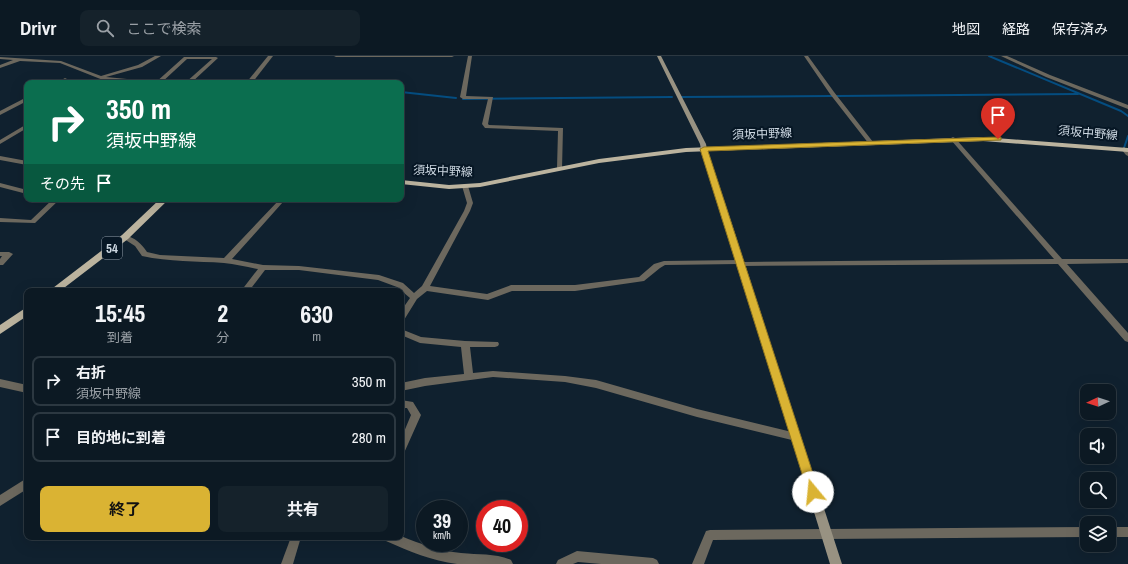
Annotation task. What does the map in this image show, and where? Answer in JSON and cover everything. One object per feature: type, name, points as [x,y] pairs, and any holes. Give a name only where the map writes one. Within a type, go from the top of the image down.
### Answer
[{"type":"main road","name":"須坂中野線","points":[[404,182],[443,186],[465,186],[493,183],[560,168],[641,154],[704,149],[953,139],[998,139],[1127,151]]},
{"type":"main road","name":"54","points":[[58,288],[125,238],[162,202]]},
{"type":"main road","points":[[0,330],[24,312]]},
{"type":"street","points":[[0,68],[32,56]]},
{"type":"street","points":[[0,58],[61,62],[78,70],[102,77],[140,66],[159,56]]},
{"type":"street","points":[[251,80],[271,56]]},
{"type":"street","points":[[336,56],[452,56]]},
{"type":"street","points":[[470,56],[463,97],[491,98],[485,124],[487,127],[561,129],[560,168]]},
{"type":"street","points":[[659,56],[703,144],[836,564]]},
{"type":"street","points":[[806,56],[832,93],[871,142]]},
{"type":"street","points":[[1003,56],[1048,76],[1128,107]]},
{"type":"street","points":[[161,80],[186,58],[216,58],[191,80]]},
{"type":"street","points":[[0,113],[24,101]]},
{"type":"street","points":[[0,142],[24,128]]},
{"type":"street","points":[[953,139],[1128,339]]},
{"type":"street","points":[[0,158],[24,162]]},
{"type":"street","points":[[0,185],[24,191]]},
{"type":"street","points":[[404,313],[414,297],[425,288],[467,211],[470,203],[465,186]]},
{"type":"street","points":[[0,220],[33,222],[54,202]]},
{"type":"street","points":[[226,261],[280,202]]},
{"type":"street","points":[[125,238],[138,244],[145,254],[160,258],[226,261],[262,267],[299,268],[379,278],[400,285],[404,288]]},
{"type":"street","points":[[0,254],[9,254],[0,263]]},
{"type":"street","points":[[425,288],[488,297],[511,288],[575,288],[641,279],[657,266],[664,263],[1128,261]]},
{"type":"street","points":[[247,288],[262,267]]},
{"type":"street","points":[[404,288],[414,297]]},
{"type":"street","points":[[404,333],[420,340],[465,344],[495,344]]},
{"type":"street","points":[[465,344],[468,376]]},
{"type":"street","points":[[404,387],[468,376],[493,374],[535,376],[596,384],[697,413],[796,437]]},
{"type":"street","points":[[0,383],[24,388]]},
{"type":"street","points":[[404,404],[410,405],[416,415],[404,443]]},
{"type":"street","points":[[0,501],[24,486]]},
{"type":"street","points":[[698,564],[710,535],[1080,532]]},
{"type":"street","points":[[1116,532],[1128,532]]},
{"type":"street","points":[[287,564],[295,540]]},
{"type":"street","points":[[397,540],[455,558],[498,560],[507,564]]},
{"type":"street","points":[[562,564],[577,556],[653,564]]},
{"type":"waterway","points":[[989,56],[1121,111],[1128,116]]},
{"type":"waterway","points":[[404,92],[456,98]]},
{"type":"waterway","points":[[837,96],[1078,94]]},
{"type":"waterway","points":[[680,97],[832,96]]},
{"type":"waterway","points":[[463,99],[672,97]]},
{"type":"waterway","points":[[1128,136],[1124,148],[1128,153]]},
{"type":"route","points":[[813,492],[776,371],[722,203],[705,156],[704,149],[953,139],[998,139]]}]
